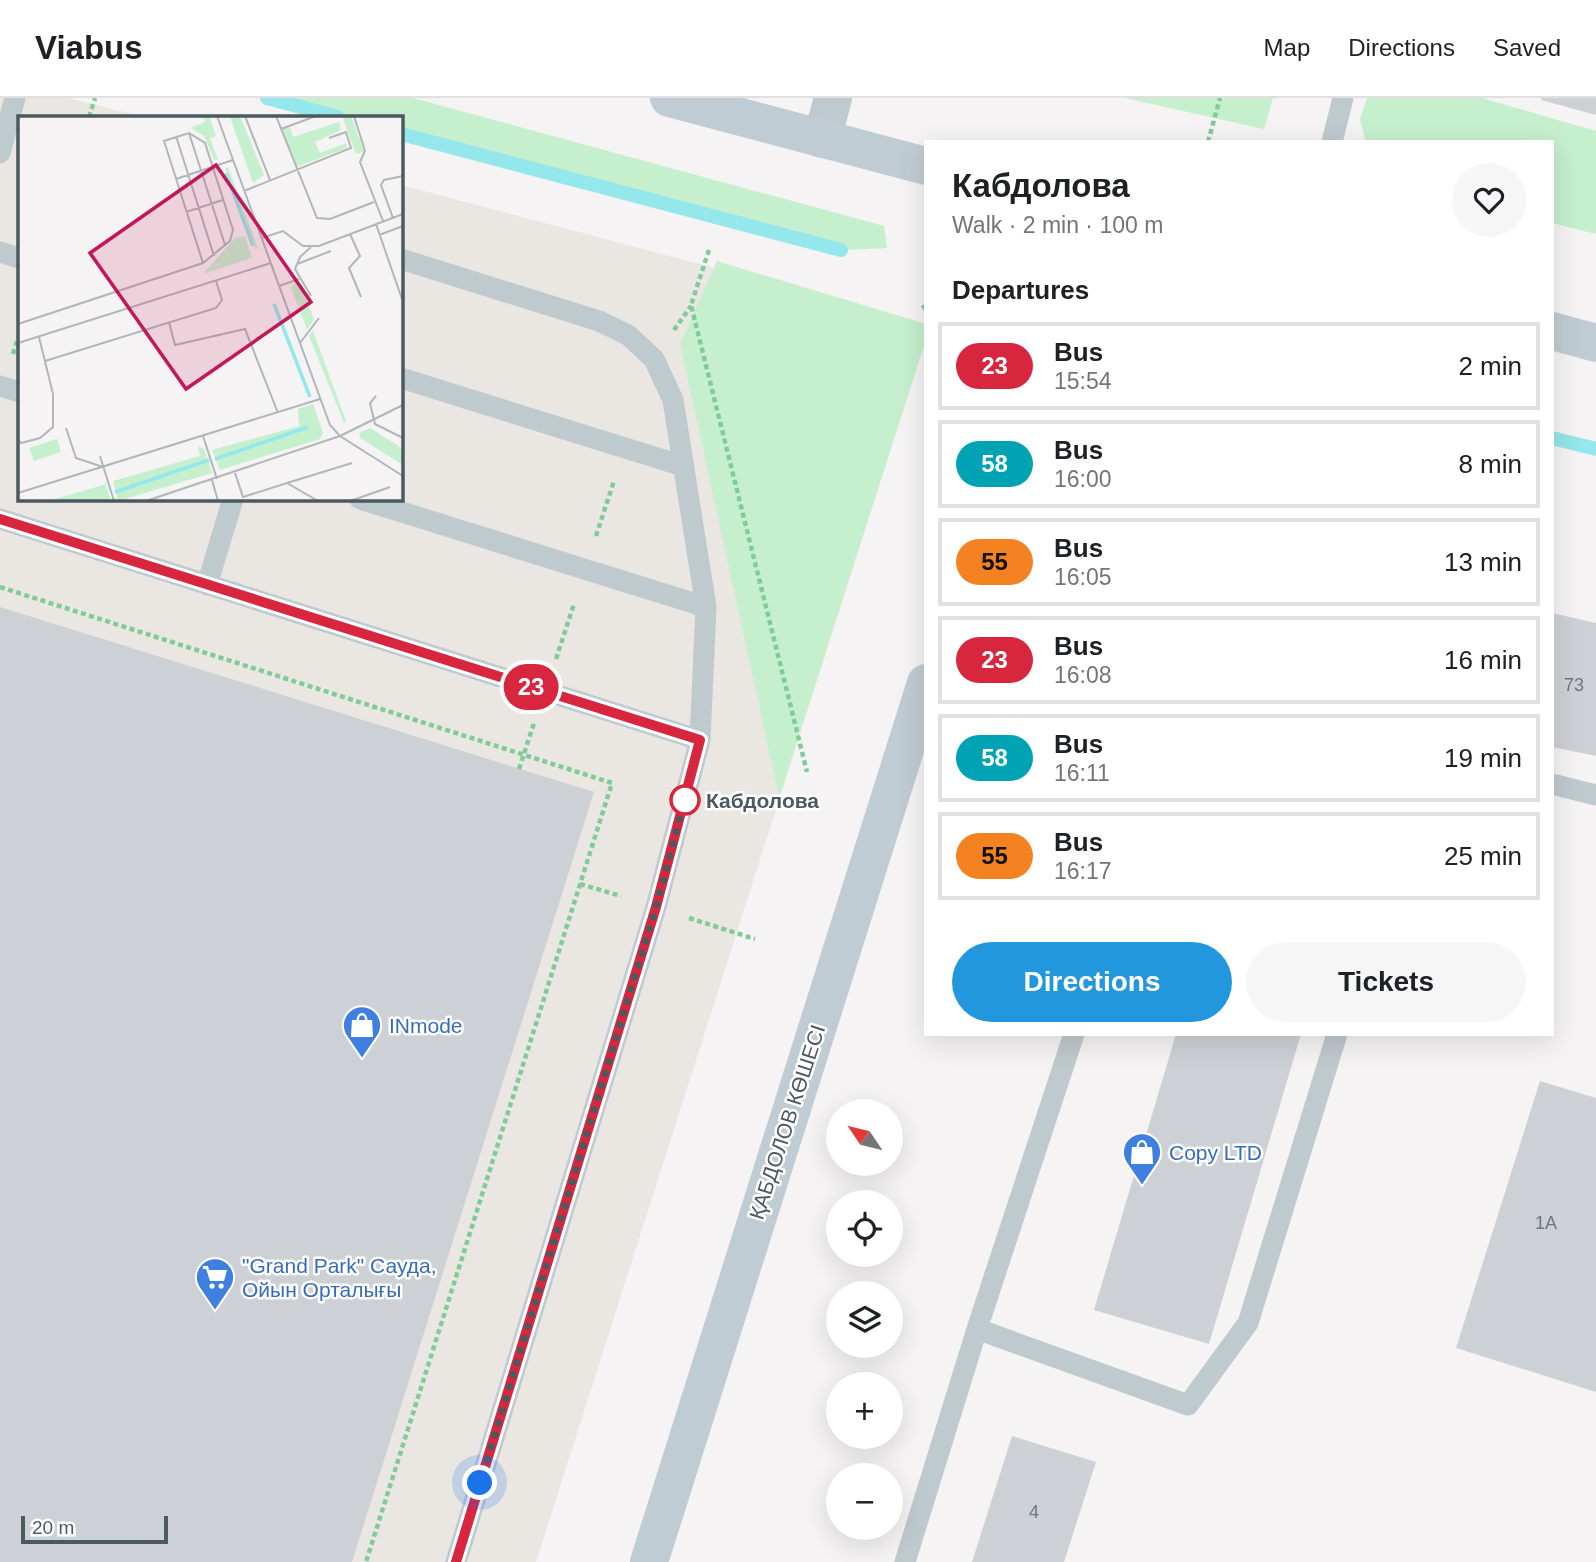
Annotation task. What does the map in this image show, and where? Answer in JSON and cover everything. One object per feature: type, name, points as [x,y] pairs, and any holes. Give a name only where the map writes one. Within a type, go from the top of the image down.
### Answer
[{"type":"street","points":[[669,98],[924,165]]},
{"type":"street","points":[[822,139],[833,98]]},
{"type":"street","points":[[1554,332],[1596,343]]},
{"type":"street","name":"ҚАБДОЛОВ КӨШЕСІ","points":[[649,1562],[919,730],[924,696]]},
{"type":"lane","points":[[6,141],[15,98]]},
{"type":"lane","points":[[1332,140],[1343,98]]},
{"type":"lane","points":[[0,252],[18,258]]},
{"type":"lane","points":[[402,259],[599,321],[628,335],[654,359],[673,400],[706,607],[700,740],[656,907],[456,1562]]},
{"type":"lane","points":[[402,378],[683,466]]},
{"type":"lane","points":[[0,386],[18,392]]},
{"type":"lane","points":[[207,585],[233,500]]},
{"type":"lane","points":[[363,500],[706,607]]},
{"type":"lane","points":[[0,519],[700,740]]},
{"type":"lane","points":[[1554,784],[1596,795]]},
{"type":"lane","points":[[905,1562],[976,1329],[1073,1036]]},
{"type":"lane","points":[[976,1329],[1188,1405],[1248,1323],[1336,1036]]},
{"type":"path","points":[[89,116],[95,98]]},
{"type":"path","points":[[1209,140],[1220,98]]},
{"type":"path","points":[[709,250],[691,305],[807,772]]},
{"type":"path","points":[[12,358],[18,338]]},
{"type":"path","points":[[0,587],[612,783],[366,1562]]},
{"type":"path","points":[[690,919],[755,939]]},
{"type":"shaded area","points":[[0,98],[69,98],[138,116],[18,116],[18,500],[402,500],[402,185],[924,323],[924,345],[536,1562],[0,1562]]},
{"type":"green space","points":[[270,98],[413,98],[884,226],[887,248],[841,250],[402,133],[402,116],[338,116]]},
{"type":"green space","points":[[1125,98],[1273,98],[1264,129]]},
{"type":"green space","points":[[1367,98],[1482,98],[1596,131],[1596,234],[1554,224],[1554,140],[1365,140],[1360,119]]},
{"type":"green space","points":[[717,261],[924,323],[924,345],[779,797],[680,344]]},
{"type":"building","points":[[1596,98],[1596,115],[1541,100]]},
{"type":"building","name":"\"Grand Park\" Сауда, Ойын Орталығы","points":[[0,607],[594,792],[352,1562],[0,1562]]},
{"type":"building","points":[[1554,613],[1596,623],[1596,756],[1554,747]]},
{"type":"building","points":[[1175,1036],[1300,1036],[1209,1344],[1094,1310]]},
{"type":"building","points":[[1540,1081],[1596,1098],[1596,1392],[1456,1348]]},
{"type":"building","points":[[1012,1436],[1096,1462],[1064,1562],[972,1562]]},
{"type":"waterway","points":[[267,98],[334,116]]},
{"type":"waterway","points":[[402,134],[841,250]]},
{"type":"waterway","points":[[1554,438],[1596,449]]},
{"type":"bus line","name":"23","points":[[0,519],[700,740],[656,907],[456,1562]]},
{"type":"place","name":"Кабдолова","points":[[685,800]]},
{"type":"place","name":"INmode","points":[[362,1059]]},
{"type":"place","name":"Copy LTD","points":[[1142,1186]]},
{"type":"place","name":"\"Grand Park\" Сауда, Ойын Орталығы","points":[[215,1311]]},
{"type":"route","points":[[480,1483],[656,907],[688,788],[685,800]]}]
